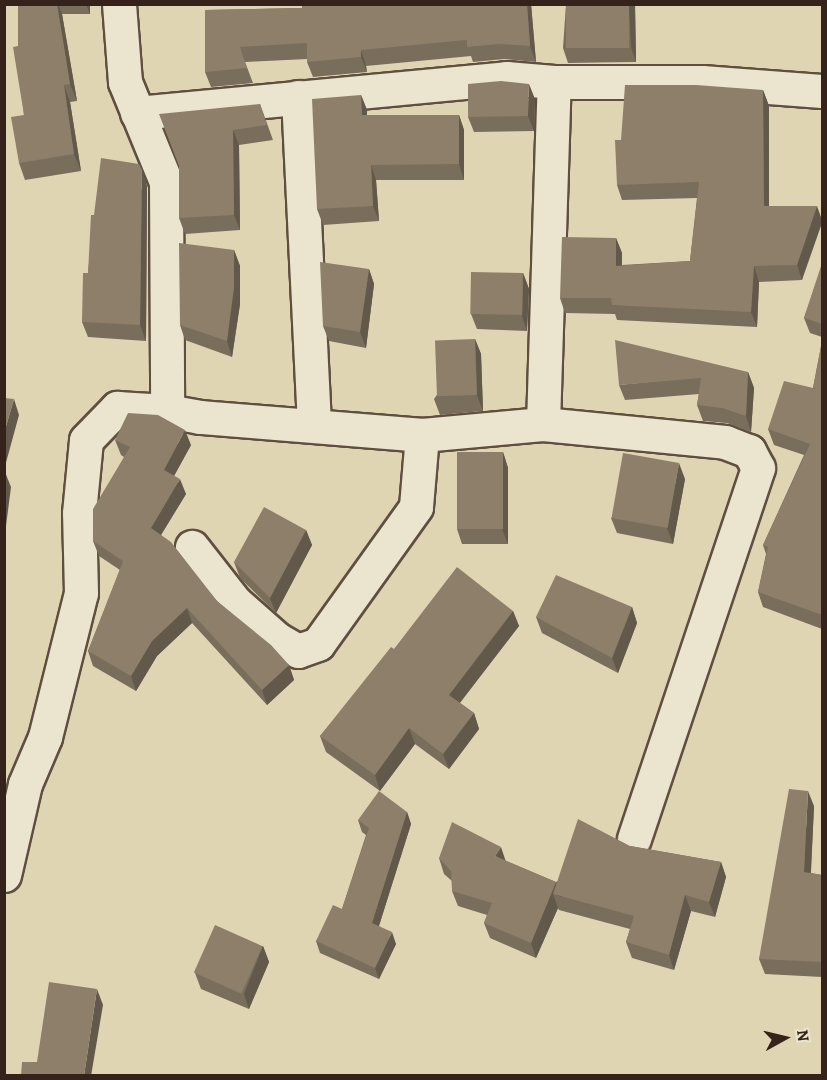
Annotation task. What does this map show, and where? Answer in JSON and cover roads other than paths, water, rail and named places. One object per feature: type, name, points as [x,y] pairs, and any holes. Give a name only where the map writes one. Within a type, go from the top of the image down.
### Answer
[{"type":"street","points":[[119,4],[125,82],[166,182],[167,411]]},
{"type":"street","points":[[137,112],[506,78],[554,81],[702,82],[822,91]]},
{"type":"street","points":[[543,424],[554,81]]},
{"type":"street","points":[[298,97],[314,425]]},
{"type":"street","points":[[4,875],[25,784],[45,737],[81,593],[79,513],[86,440],[117,408],[422,435],[543,424],[725,442],[749,451],[758,468],[633,839]]},
{"type":"street","points":[[192,546],[235,602],[277,639],[298,651],[318,644],[416,507],[422,435]]}]
